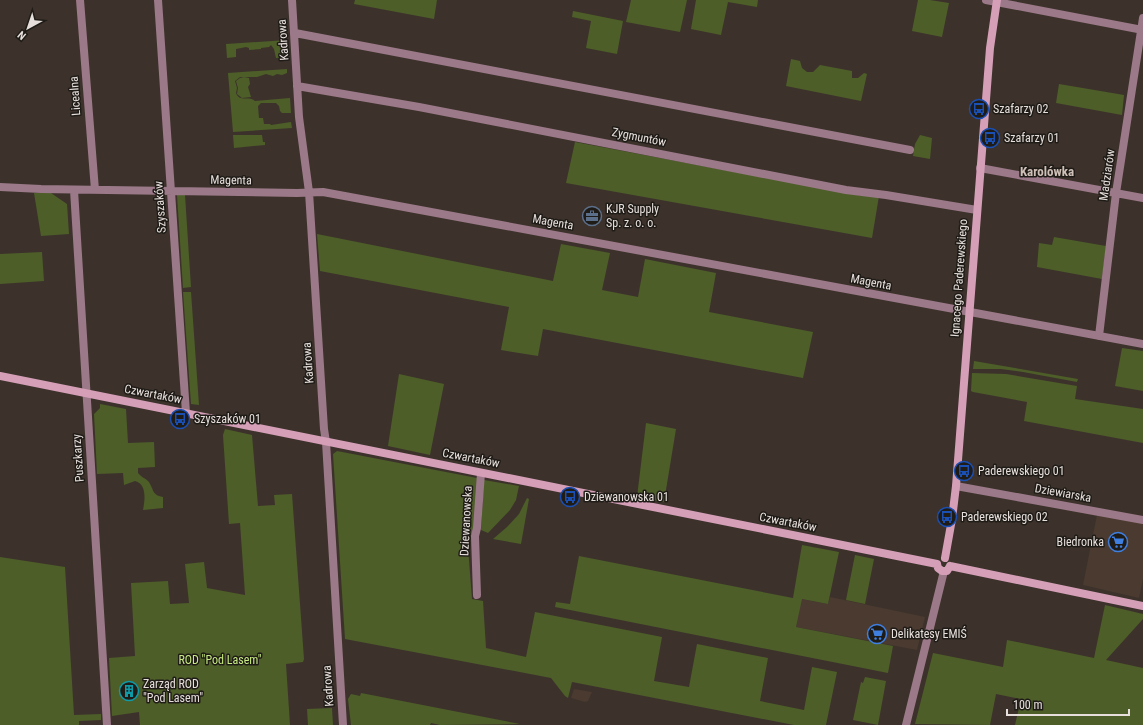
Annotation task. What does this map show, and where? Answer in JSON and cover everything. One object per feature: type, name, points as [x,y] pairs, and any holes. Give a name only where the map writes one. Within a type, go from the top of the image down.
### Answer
[{"type":"street","name":"Licealna","points":[[80,0],[95,190]]},
{"type":"street","name":"Szyszaków","points":[[158,0],[186,413]]},
{"type":"street","name":"Kadrowa","points":[[292,0],[299,117],[309,192],[343,725]]},
{"type":"street","points":[[986,0],[1142,30]]},
{"type":"street","name":"Ignacego Paderewskiego","points":[[945,558],[956,486],[980,168],[990,48],[996,1]]},
{"type":"street","name":"Madziarów","points":[[1099,336],[1116,193],[1143,18]]},
{"type":"street","points":[[295,33],[910,150]]},
{"type":"street","name":"Zygmuntów","points":[[297,86],[426,108],[846,190],[977,210]]},
{"type":"street","points":[[980,168],[1143,198]]},
{"type":"street","name":"Magenta","points":[[0,187],[74,190],[297,193],[323,192],[969,313],[1143,344]]},
{"type":"street","name":"Puszkarzy","points":[[74,190],[107,725]]},
{"type":"street","name":"Czwartaków","points":[[0,376],[937,564]]},
{"type":"street","name":"Dziewanowska","points":[[477,595],[475,536],[477,528],[481,473]]},
{"type":"street","name":"Dziewiarska","points":[[956,486],[1143,520]]},
{"type":"street","points":[[906,725],[947,569],[949,561],[945,558],[940,559],[937,564],[938,569],[947,569],[1143,606]]},
{"type":"shaded area","points":[[1097,515],[1143,523],[1143,579],[1139,598],[1083,585]]},
{"type":"shaded area","points":[[830,597],[925,617],[917,650],[796,627],[801,599],[828,604]]},
{"type":"shaded area","points":[[574,689],[592,692],[588,701],[585,702],[571,698]]},
{"type":"green space","points":[[355,0],[437,0],[434,19],[354,4]]},
{"type":"green space","points":[[631,0],[687,0],[680,32],[626,22]]},
{"type":"green space","points":[[696,0],[758,0],[757,7],[728,2],[721,35],[691,29]]},
{"type":"green space","points":[[918,0],[949,3],[942,37],[912,31]]},
{"type":"green space","points":[[573,11],[623,21],[617,54],[586,48],[591,21],[572,17]]},
{"type":"green space","points":[[287,40],[288,57],[276,58],[274,49],[271,45],[261,49],[249,50],[249,48],[246,47],[236,49],[236,57],[227,58],[226,44]]},
{"type":"green space","points":[[791,59],[800,61],[802,68],[807,72],[813,72],[820,65],[852,71],[852,78],[858,78],[864,73],[867,74],[861,101],[786,86]]},
{"type":"green space","points":[[287,69],[287,73],[282,75],[277,74],[273,76],[266,74],[257,77],[240,77],[235,81],[237,88],[236,93],[240,98],[253,99],[255,101],[290,98],[291,113],[282,113],[276,103],[261,103],[258,106],[259,118],[263,118],[264,124],[271,125],[291,122],[292,128],[233,132],[228,73]]},
{"type":"green space","points":[[244,77],[249,78],[250,84],[248,87],[251,97],[242,98],[237,94],[238,88],[236,81]]},
{"type":"green space","points":[[1059,84],[1124,95],[1122,115],[1056,103]]},
{"type":"green space","points":[[233,135],[262,135],[265,145],[234,148]]},
{"type":"green space","points":[[920,135],[932,138],[930,159],[913,156],[915,144]]},
{"type":"green space","points":[[575,142],[863,196],[879,196],[872,238],[566,183]]},
{"type":"green space","points":[[34,193],[51,193],[67,204],[69,234],[41,236]]},
{"type":"green space","points":[[177,195],[185,195],[191,287],[183,288]]},
{"type":"green space","points":[[317,234],[553,281],[561,244],[610,253],[602,290],[638,297],[645,259],[716,273],[709,312],[813,332],[803,378],[543,329],[538,356],[501,350],[509,307],[320,271]]},
{"type":"green space","points":[[1054,237],[1106,246],[1102,279],[1037,267],[1039,243],[1052,245]]},
{"type":"green space","points":[[42,252],[44,281],[0,284],[0,254]]},
{"type":"green space","points":[[183,292],[191,292],[199,405],[191,404]]},
{"type":"green space","points":[[1122,348],[1143,351],[1143,391],[1115,386]]},
{"type":"green space","points":[[974,361],[1078,379],[1077,382],[1001,369],[973,369]]},
{"type":"green space","points":[[972,373],[1006,374],[1077,386],[1075,399],[1143,409],[1143,443],[1024,421],[1027,402],[971,391]]},
{"type":"green space","points":[[399,374],[444,384],[430,455],[388,446]]},
{"type":"green space","points":[[100,404],[126,409],[128,443],[154,442],[155,467],[138,468],[138,473],[148,481],[156,495],[163,497],[163,508],[143,510],[145,497],[142,485],[135,481],[124,485],[123,473],[97,474],[94,414],[100,408]]},
{"type":"green space","points":[[646,423],[676,429],[664,502],[637,497]]},
{"type":"green space","name":"ROD \"Pod Lasem\"","points":[[225,429],[252,435],[258,506],[275,505],[274,495],[292,494],[304,659],[303,662],[286,664],[290,725],[140,725],[139,712],[112,716],[109,658],[135,656],[131,583],[168,581],[170,604],[189,603],[185,564],[204,562],[207,588],[245,595],[240,523],[229,524],[223,435]]},
{"type":"green space","points":[[337,451],[477,478],[475,528],[473,534],[467,534],[472,599],[483,601],[486,648],[526,657],[535,612],[662,637],[654,681],[689,687],[697,644],[768,658],[760,701],[804,710],[812,667],[837,672],[826,725],[794,725],[572,682],[568,698],[551,678],[345,639],[333,454]]},
{"type":"green space","points":[[484,480],[519,486],[516,500],[510,510],[488,533],[481,530]]},
{"type":"green space","points":[[527,498],[529,499],[521,544],[493,539],[519,514]]},
{"type":"green space","points":[[802,545],[839,552],[828,604],[802,599],[796,627],[893,646],[888,673],[555,607],[556,602],[570,604],[579,556],[793,598]]},
{"type":"green space","points":[[855,555],[874,559],[865,604],[846,600]]},
{"type":"green space","points":[[0,557],[65,567],[74,715],[101,714],[101,720],[79,721],[79,725],[0,725]]},
{"type":"green space","points":[[1105,605],[1143,614],[1143,619],[1106,660],[1143,668],[1143,725],[1015,725],[1021,699],[996,694],[990,725],[915,724],[933,653],[1003,667],[1007,640],[1094,658]]},
{"type":"green space","points":[[865,677],[886,681],[878,725],[853,720],[861,682],[863,683]]},
{"type":"green space","points":[[361,693],[520,724],[440,725],[431,723],[430,725],[351,725],[348,699],[351,694],[360,696]]},
{"type":"green space","points":[[332,708],[333,725],[308,725],[307,709]]},
{"type":"place","name":"Szafarzy 02","points":[[979,109]]},
{"type":"place","name":"Szafarzy 01","points":[[990,138]]},
{"type":"place","name":"KJR Supply Sp. z. o. o.","points":[[592,216]]},
{"type":"place","name":"Szyszaków 01","points":[[180,419]]},
{"type":"place","name":"Paderewskiego 01","points":[[964,471]]},
{"type":"place","name":"Dziewanowska 01","points":[[570,497]]},
{"type":"place","name":"Paderewskiego 02","points":[[947,517]]},
{"type":"place","name":"Biedronka","points":[[1118,542]]},
{"type":"place","name":"Delikatesy EMIŚ","points":[[877,634]]},
{"type":"place","name":"Zarząd ROD \"Pod Lasem\"","points":[[129,691]]},
{"type":"district","name":"Karolówka","points":[[1047,171]]}]
